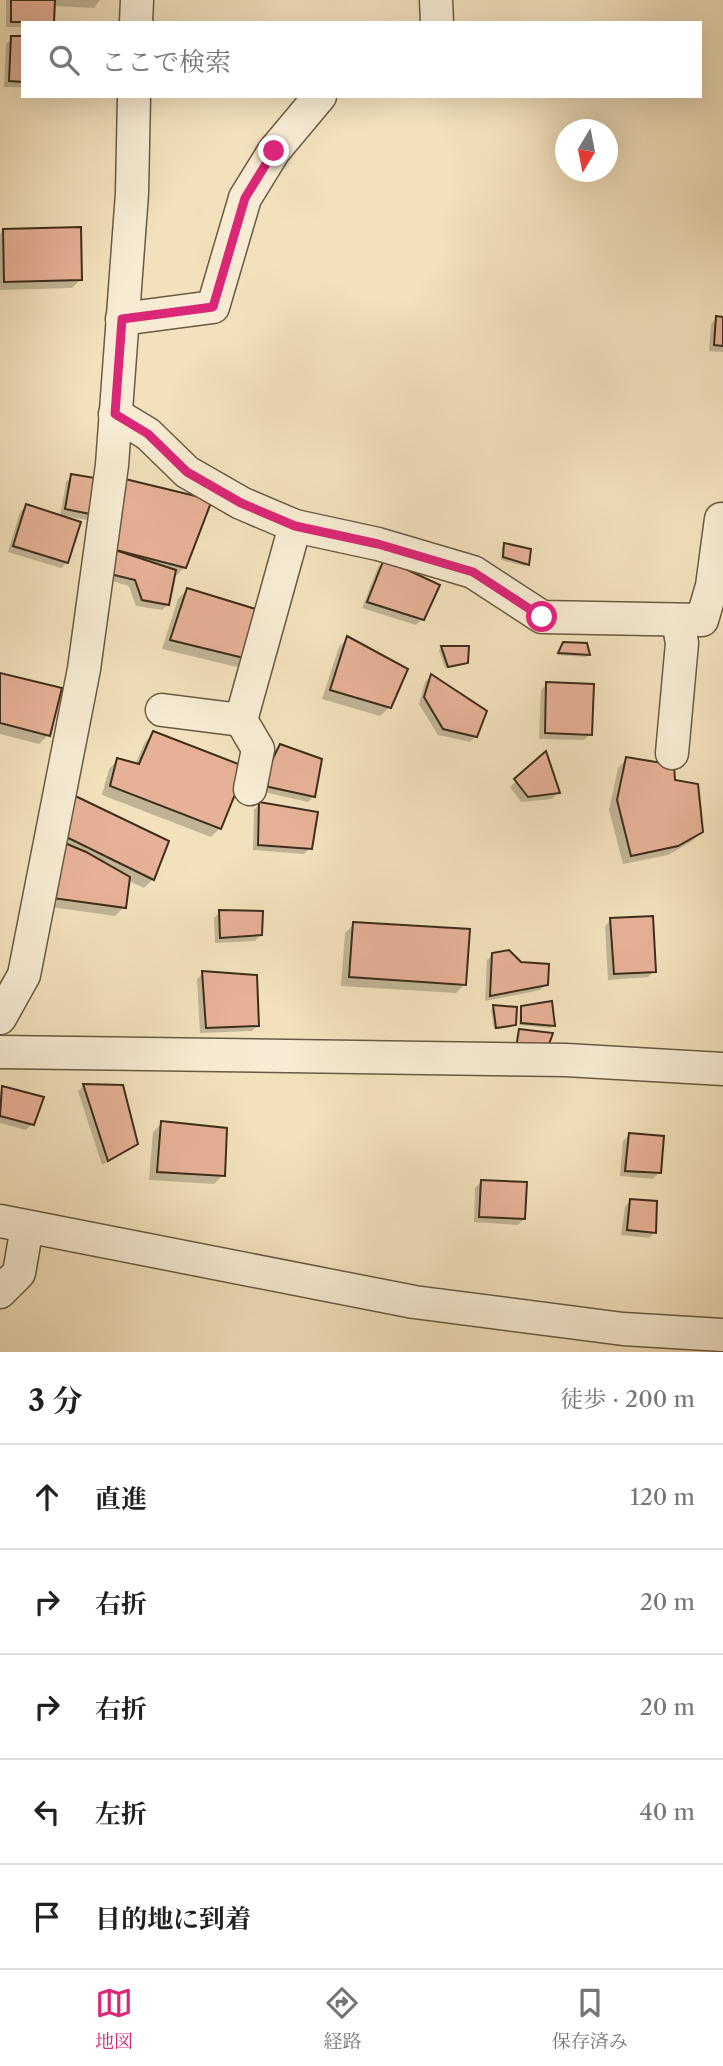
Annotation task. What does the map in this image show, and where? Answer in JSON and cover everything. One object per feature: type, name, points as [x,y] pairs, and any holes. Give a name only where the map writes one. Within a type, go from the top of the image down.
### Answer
[{"type":"street","points":[[136,21],[137,0]]},
{"type":"street","points":[[436,0],[437,21]]},
{"type":"street","points":[[0,1018],[23,975],[84,669],[112,465],[132,193],[134,98]]},
{"type":"street","points":[[122,319],[213,307],[245,198],[274,151],[318,98]]},
{"type":"street","points":[[115,414],[148,434],[187,472],[241,503],[295,526],[389,547],[473,572],[542,617],[702,620],[712,586],[721,519]]},
{"type":"street","points":[[250,789],[258,749],[241,720],[295,526]]},
{"type":"street","points":[[672,753],[682,643],[678,621]]},
{"type":"street","points":[[162,710],[241,720]]},
{"type":"street","points":[[0,1052],[566,1060],[723,1069]]},
{"type":"street","points":[[0,1292],[19,1273],[9,1220],[414,1302],[623,1329],[723,1335]]},
{"type":"building","points":[[11,0],[55,0],[54,21],[11,22]]},
{"type":"building","points":[[11,36],[21,36],[21,82],[9,81]]},
{"type":"building","points":[[81,227],[82,280],[4,282],[3,229]]},
{"type":"building","points":[[716,316],[723,317],[723,346],[714,345]]},
{"type":"building","points":[[71,474],[101,479],[95,515],[65,509]]},
{"type":"building","points":[[121,478],[212,500],[186,568],[112,549]]},
{"type":"building","points":[[26,504],[81,522],[68,563],[13,546]]},
{"type":"building","points":[[504,543],[531,549],[529,565],[503,557]]},
{"type":"building","points":[[112,549],[176,570],[169,605],[142,600],[135,580],[110,574]]},
{"type":"building","points":[[384,559],[440,585],[424,620],[367,602]]},
{"type":"building","points":[[187,588],[262,611],[248,659],[170,640]]},
{"type":"building","points":[[347,636],[408,669],[391,708],[330,690]]},
{"type":"building","points":[[563,642],[587,643],[590,655],[558,653]]},
{"type":"building","points":[[441,646],[469,646],[468,663],[448,667]]},
{"type":"building","points":[[0,673],[62,688],[50,736],[0,723]]},
{"type":"building","points":[[431,674],[487,711],[477,737],[443,729],[424,697]]},
{"type":"building","points":[[546,682],[594,684],[592,735],[545,733]]},
{"type":"building","points":[[153,731],[246,767],[221,829],[110,786],[117,758],[139,764]]},
{"type":"building","points":[[280,744],[322,759],[315,797],[260,785]]},
{"type":"building","points":[[546,751],[560,793],[528,797],[514,779]]},
{"type":"building","points":[[626,757],[674,765],[675,780],[698,784],[703,832],[678,846],[631,856],[617,800]]},
{"type":"building","points":[[67,792],[169,841],[154,880],[54,831]]},
{"type":"building","points":[[259,802],[318,812],[312,849],[258,845]]},
{"type":"building","points":[[53,838],[86,852],[130,877],[126,908],[45,897]]},
{"type":"building","points":[[219,910],[263,911],[262,935],[220,938]]},
{"type":"building","points":[[653,916],[656,972],[614,974],[610,918]]},
{"type":"building","points":[[353,922],[470,929],[466,985],[349,977]]},
{"type":"building","points":[[509,950],[521,962],[549,964],[548,985],[490,996],[492,953]]},
{"type":"building","points":[[202,971],[257,975],[259,1026],[206,1028]]},
{"type":"building","points":[[552,1001],[555,1026],[521,1023],[521,1006]]},
{"type":"building","points":[[493,1005],[517,1007],[516,1025],[496,1028]]},
{"type":"building","points":[[519,1029],[553,1033],[548,1047],[516,1048]]},
{"type":"building","points":[[83,1084],[123,1085],[138,1144],[108,1161]]},
{"type":"building","points":[[2,1086],[44,1097],[34,1125],[0,1116]]},
{"type":"building","points":[[161,1121],[227,1128],[225,1176],[157,1172]]},
{"type":"building","points":[[629,1133],[664,1136],[661,1173],[625,1171]]},
{"type":"building","points":[[481,1180],[527,1182],[525,1219],[479,1217]]},
{"type":"building","points":[[630,1199],[657,1201],[656,1233],[627,1230]]},
{"type":"route","points":[[274,151],[245,198],[213,307],[122,319],[115,414],[148,434],[187,472],[241,503],[295,526],[378,544],[473,572],[542,617]]}]
